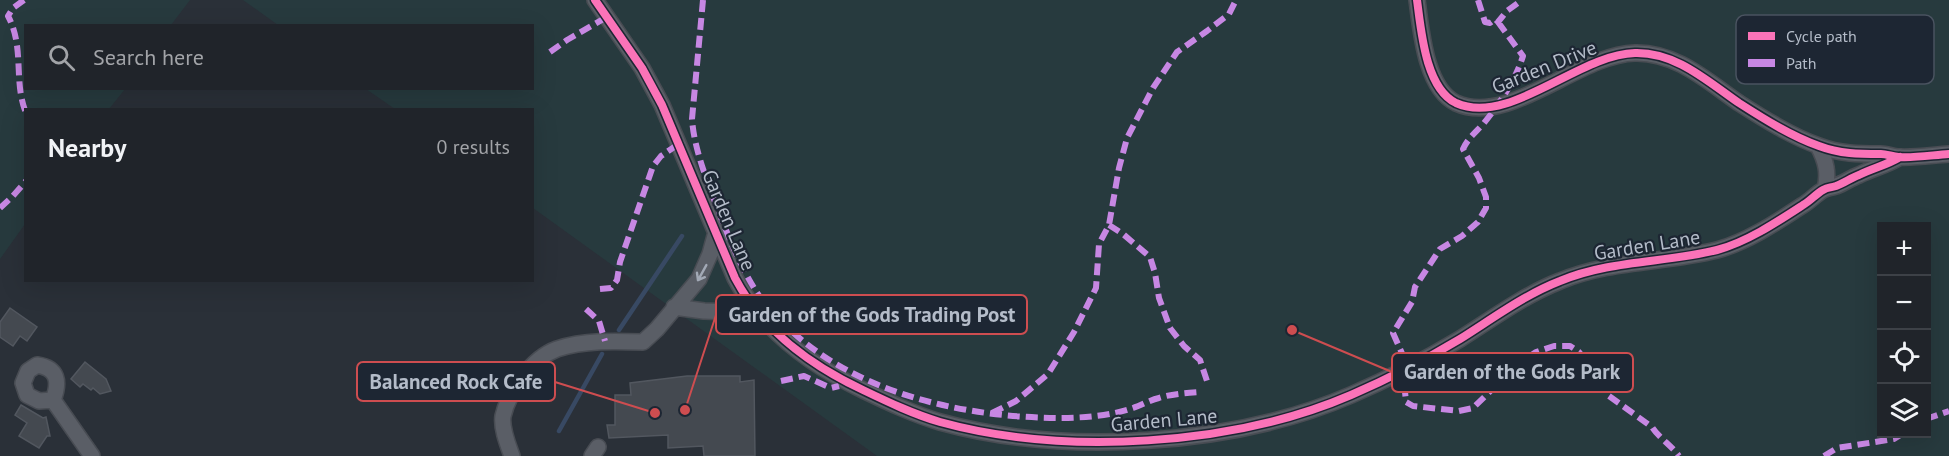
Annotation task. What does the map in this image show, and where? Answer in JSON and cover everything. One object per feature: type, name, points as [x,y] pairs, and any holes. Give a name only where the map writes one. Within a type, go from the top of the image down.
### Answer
[{"type":"street","name":"Garden Lane","points":[[595,0],[642,68],[662,105],[735,278],[757,313],[802,356],[893,404],[939,422],[987,434],[1021,439],[1080,443],[1205,435],[1268,423],[1308,411],[1350,396],[1412,366],[1558,281],[1594,269],[1680,258],[1721,249],[1769,226],[1825,189],[1887,165],[1900,157]]},
{"type":"street","name":"Garden Drive","points":[[1417,0],[1428,64],[1440,89],[1453,101],[1469,108],[1506,103],[1590,65],[1616,56],[1634,53],[1654,54],[1672,59],[1694,71],[1758,114],[1818,146],[1862,155],[1882,154],[1900,157],[1949,154]]},
{"type":"street","points":[[1818,146],[1827,165],[1828,177],[1825,189]]},
{"type":"street","points":[[512,456],[503,417],[516,388],[534,364],[545,354],[558,349],[607,340],[643,342],[657,329],[694,284],[705,267],[716,232]]},
{"type":"street","points":[[674,307],[704,311],[757,313]]},
{"type":"street","points":[[53,400],[92,456]]},
{"type":"green space","points":[[0,0],[190,0],[172,24],[24,24],[24,90],[124,90],[110,108],[24,108],[24,225],[0,259]]},
{"type":"green space","points":[[243,0],[1949,0],[1949,456],[877,456],[534,209],[534,108],[394,108],[367,90],[534,90],[534,24],[277,24]]},
{"type":"building","points":[[10,308],[37,327],[27,341],[20,336],[13,346],[0,337],[0,322]]},
{"type":"building","points":[[85,362],[106,379],[111,391],[100,394],[83,384],[80,387],[71,379]]},
{"type":"building","points":[[687,376],[740,376],[740,382],[754,380],[755,456],[704,456],[703,446],[668,448],[668,435],[609,438],[607,425],[615,425],[615,395],[631,395],[630,383]]},
{"type":"building","points":[[21,405],[43,418],[46,417],[50,436],[47,436],[39,448],[19,436],[27,423],[15,415]]},
{"type":"waterway","points":[[619,330],[682,236]]},
{"type":"waterway","points":[[559,431],[602,354]]},
{"type":"marked path","points":[[24,0],[13,8],[8,16],[16,40],[20,89],[24,108]]},
{"type":"marked path","points":[[703,0],[692,119],[703,168],[730,240],[753,286],[772,313],[815,350],[878,385],[913,397],[985,413],[1021,417],[1096,416],[1124,411],[1164,397],[1199,392]]},
{"type":"marked path","points":[[992,413],[1016,401],[1048,374],[1074,332],[1096,288],[1099,244],[1109,225],[1127,138],[1153,88],[1177,52],[1229,14],[1236,0]]},
{"type":"marked path","points":[[1478,0],[1485,22],[1490,23],[1495,19],[1498,22],[1507,11],[1522,0]]},
{"type":"marked path","points":[[550,52],[607,17]]},
{"type":"marked path","points":[[1498,22],[1523,56],[1501,100],[1463,149],[1479,178],[1486,197],[1486,208],[1478,222],[1462,236],[1440,249],[1415,287],[1412,302],[1393,333],[1404,358],[1406,402],[1413,406],[1459,411],[1473,408],[1517,365],[1536,352],[1554,346],[1570,346],[1579,352],[1609,396],[1652,427],[1679,456]]},
{"type":"marked path","points":[[600,289],[611,288],[617,280],[620,262],[653,166],[661,156],[683,141]]},
{"type":"marked path","points":[[0,208],[24,183]]},
{"type":"marked path","points":[[1109,225],[1150,257],[1159,298],[1170,328],[1184,346],[1200,360],[1207,381]]},
{"type":"marked path","points":[[586,309],[599,321],[605,341]]},
{"type":"marked path","points":[[781,381],[804,376],[831,388],[839,386]]},
{"type":"marked path","points":[[1931,417],[1949,411]]},
{"type":"marked path","points":[[1824,456],[1837,448],[1896,438]]},
{"type":"cycle path","points":[[595,0],[642,68],[662,105],[735,278],[759,314],[807,358],[843,380],[910,412],[940,422],[988,433],[1093,442],[1148,440],[1202,435],[1254,426],[1305,412],[1351,395],[1406,369],[1447,347],[1521,300],[1560,281],[1598,269],[1697,254],[1728,246],[1772,225],[1825,189],[1839,185],[1900,157]]},
{"type":"cycle path","points":[[1417,0],[1426,57],[1431,71],[1437,85],[1456,103],[1477,108],[1498,105],[1521,98],[1613,56],[1635,53],[1650,54],[1664,57],[1690,69],[1768,121],[1827,149],[1899,157],[1949,154]]},
{"type":"place","name":"Garden of the Gods Park","points":[[1292,330]]},
{"type":"place","name":"Garden of the Gods Trading Post","points":[[685,410]]},
{"type":"place","name":"Balanced Rock Cafe","points":[[655,413]]}]
